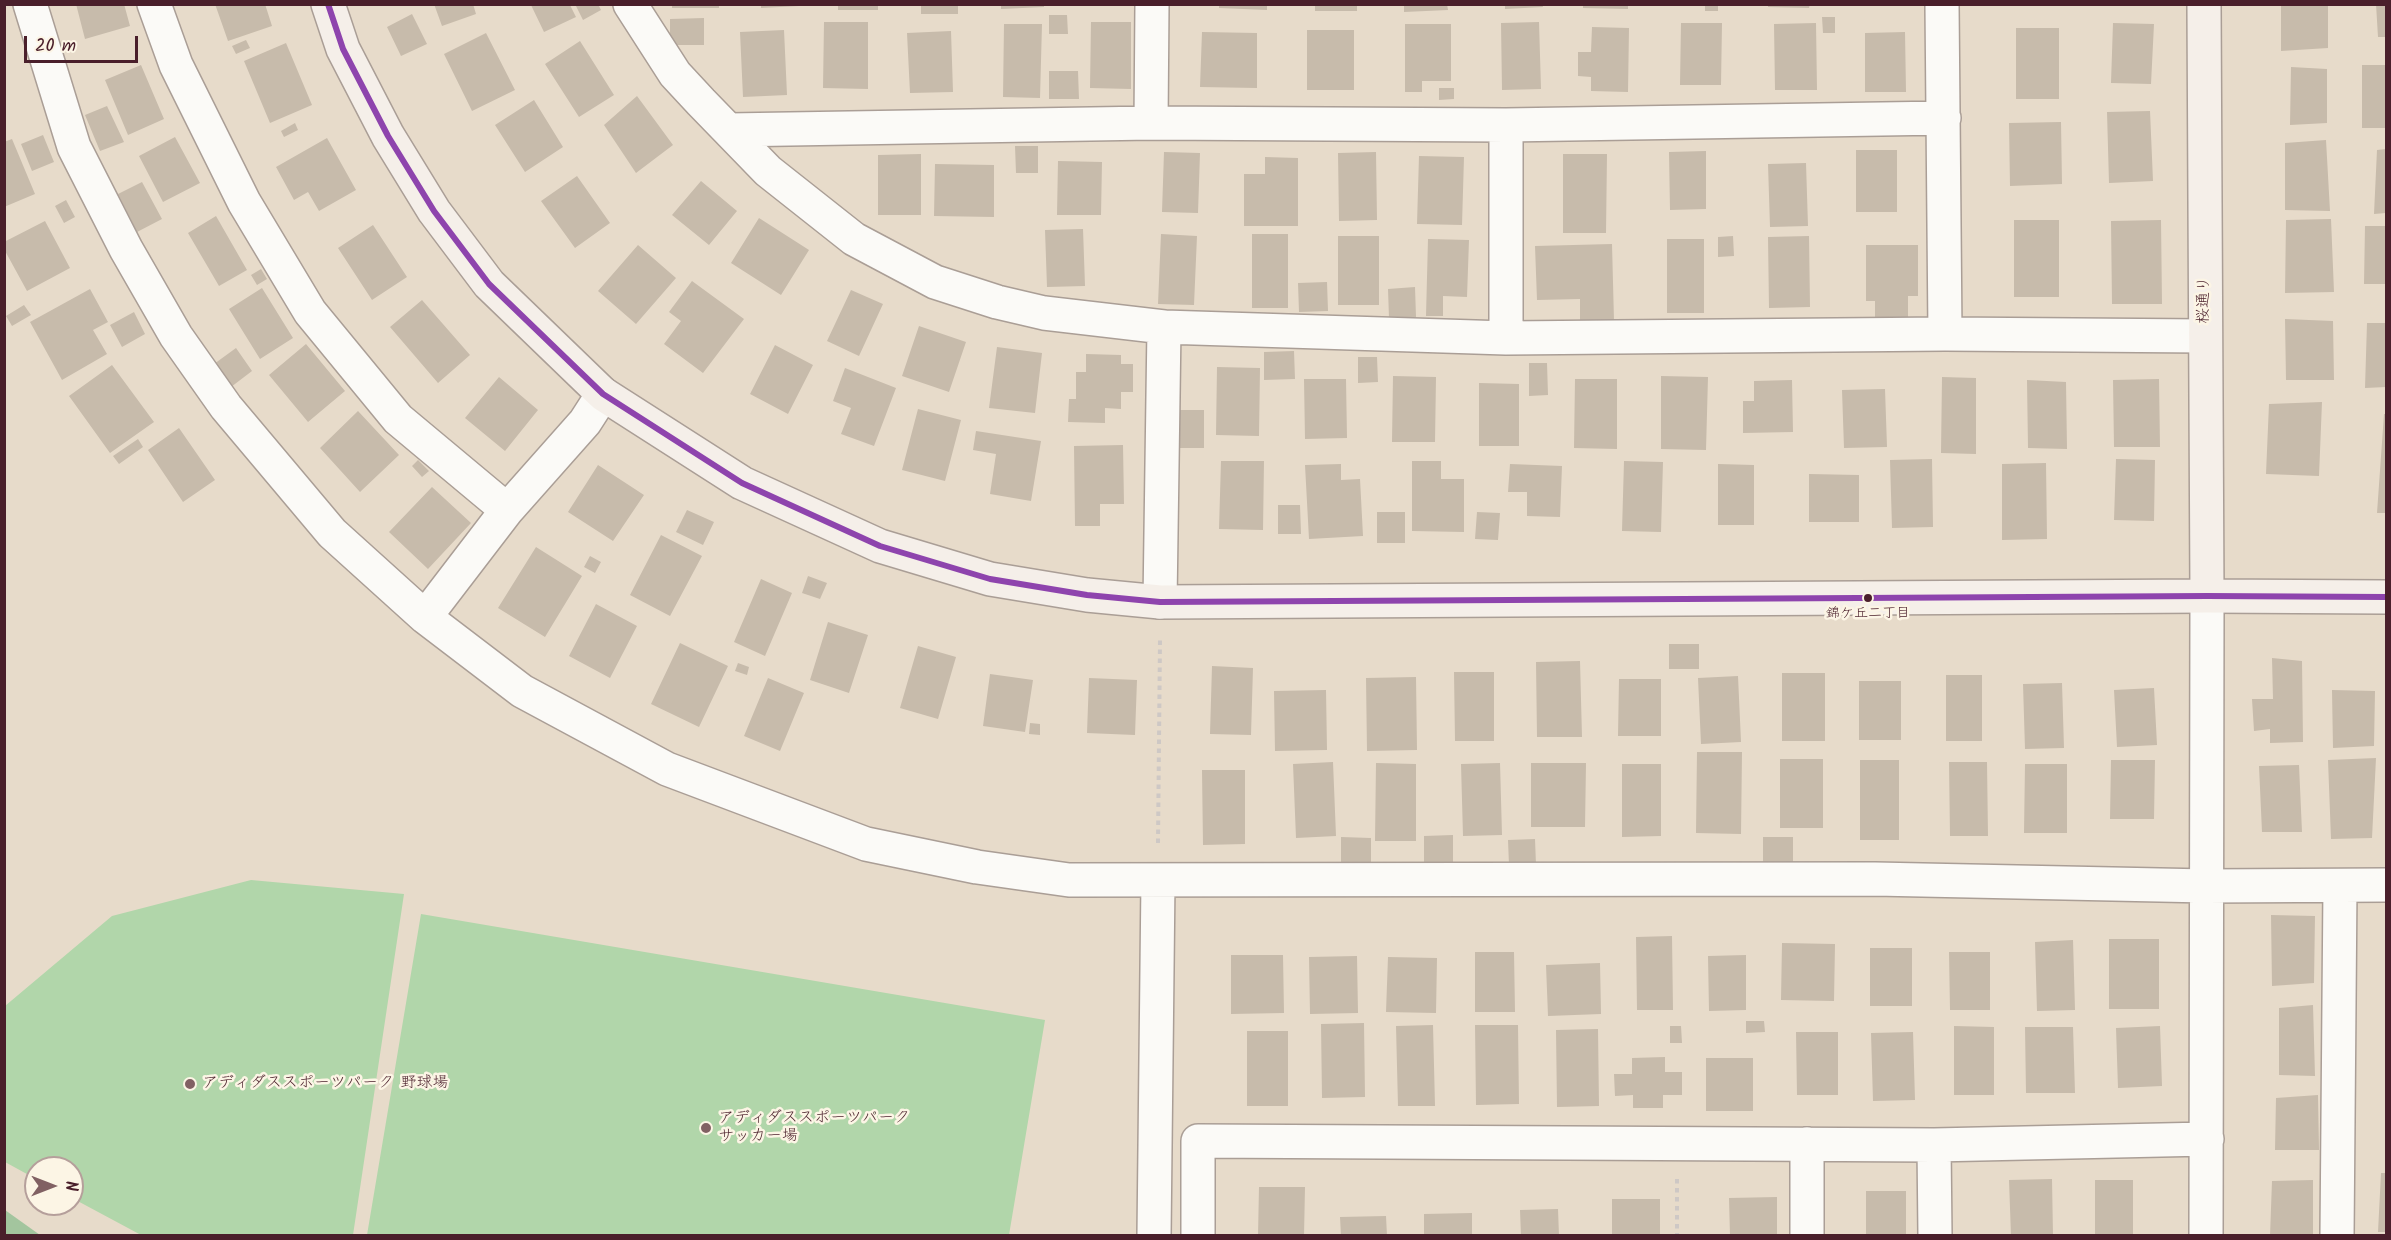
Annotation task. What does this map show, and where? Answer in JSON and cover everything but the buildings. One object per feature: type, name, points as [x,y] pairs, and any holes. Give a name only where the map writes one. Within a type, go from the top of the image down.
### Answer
[{"type":"street","points":[[30,4],[74,147],[126,249],[176,336],[226,407],[332,533],[426,617],[522,691],[667,769],[866,844],[977,867],[1069,880],[1875,879],[2207,886],[2386,885]]},
{"type":"street","points":[[154,4],[176,65],[244,202],[310,312],[398,419],[507,510]]},
{"type":"street","points":[[328,4],[343,49],[378,117],[434,211],[489,284],[603,394],[742,483],[880,546],[990,579],[1087,595],[1161,602],[2386,597]]},
{"type":"street","points":[[630,4],[675,74],[768,171],[809,206],[854,239],[935,282],[1044,314],[1164,327],[1506,338],[1945,334],[2205,336]]},
{"type":"street","points":[[1151,123],[1152,4]]},
{"type":"street","points":[[1942,4],[1945,334]]},
{"type":"street","name":"桜通り","points":[[2204,4],[2207,596]]},
{"type":"street","points":[[729,130],[1151,123],[1506,125],[1944,118]]},
{"type":"street","points":[[1506,125],[1506,338]]},
{"type":"street","points":[[1161,602],[1164,327]]},
{"type":"street","points":[[426,617],[507,510],[585,422],[603,394]]},
{"type":"street","points":[[2206,1236],[2207,596]]},
{"type":"street","points":[[1154,1236],[1158,880]]},
{"type":"street","points":[[2337,1236],[2340,886]]},
{"type":"street","points":[[1198,1236],[1198,1142],[1934,1145],[2207,1139]]},
{"type":"street","points":[[1807,1144],[1807,1236]]},
{"type":"street","points":[[1934,1145],[1935,1236]]},
{"type":"path","points":[[1158,880],[1160,640]]},
{"type":"path","points":[[1677,1173],[1677,1236]]},
{"type":"green space","name":"アディダススポーツパーク 野球場","points":[[251,880],[404,894],[353,1235],[141,1235],[84,1204],[84,1156],[24,1156],[24,1172],[5,1162],[5,1006],[112,916]]},
{"type":"green space","name":"アディダススポーツパーク サッカー場","points":[[421,914],[1045,1020],[1009,1235],[367,1235]]},
{"type":"green space","points":[[5,1210],[40,1235],[5,1235]]},
{"type":"transit line","points":[[328,4],[343,49],[388,136],[434,211],[489,284],[603,394],[742,483],[880,546],[990,579],[1087,595],[1160,602],[2386,597]]},
{"type":"place","name":"錦ケ丘二丁目","points":[[1868,598]]},
{"type":"place","name":"アディダススポーツパーク 野球場","points":[[190,1084]]},
{"type":"place","name":"アディダススポーツパーク サッカー場","points":[[706,1128]]}]
